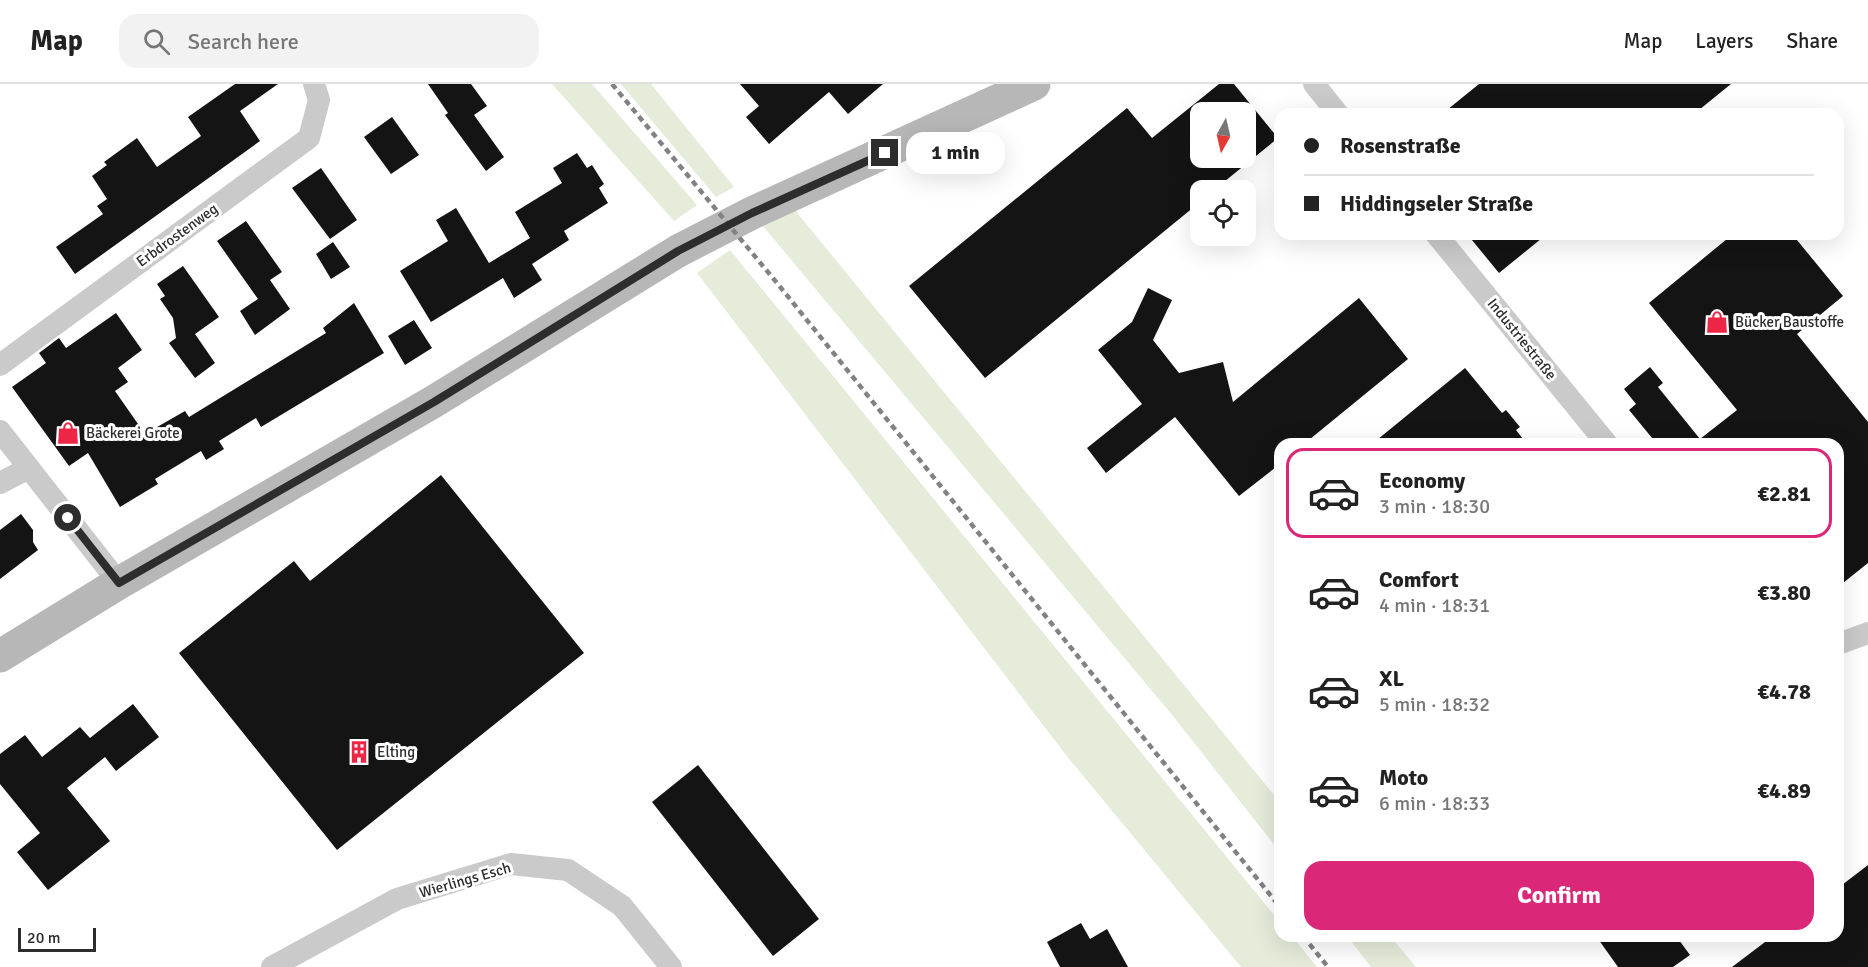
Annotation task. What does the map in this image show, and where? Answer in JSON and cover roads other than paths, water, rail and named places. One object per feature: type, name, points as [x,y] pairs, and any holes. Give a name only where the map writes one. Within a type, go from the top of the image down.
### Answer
[{"type":"street","name":"Erbdrostenweg","points":[[0,365],[309,138],[319,100],[314,84]]},
{"type":"street","points":[[0,656],[119,583],[434,402],[678,251],[752,213],[1034,84]]},
{"type":"street","points":[[1314,84],[1333,108]]},
{"type":"street","name":"Industriestraße","points":[[1441,240],[1603,438]]},
{"type":"street","points":[[0,431],[119,583]]},
{"type":"street","points":[[0,483],[29,468]]},
{"type":"street","points":[[1844,642],[1868,633]]},
{"type":"street","name":"Wierlings Esch","points":[[272,967],[397,899],[512,864],[568,870],[622,906],[671,967]]},
{"type":"railway","points":[[612,84],[777,283],[1274,900]]},
{"type":"railway","points":[[1308,942],[1328,967]]},
{"type":"place","name":"Bücker Baustoffe","points":[[1717,322]]},
{"type":"place","name":"Bäckerei Grote","points":[[68,433]]},
{"type":"place","name":"Elting","points":[[359,752]]}]
